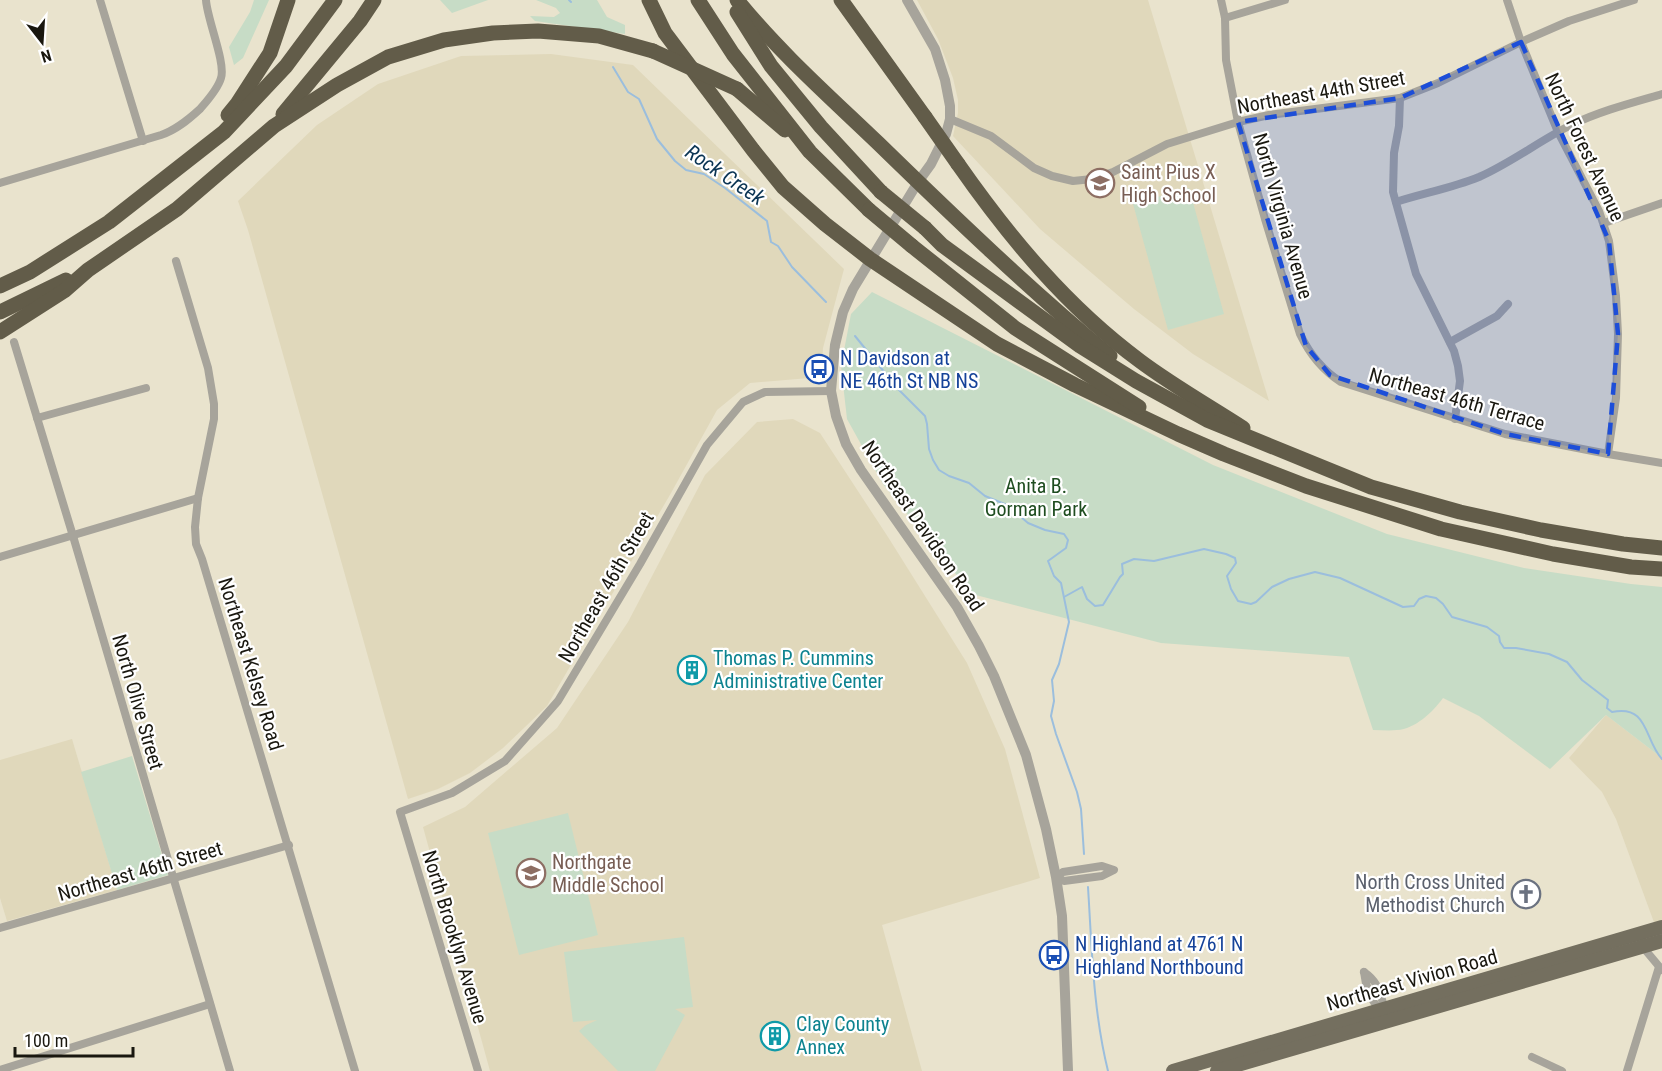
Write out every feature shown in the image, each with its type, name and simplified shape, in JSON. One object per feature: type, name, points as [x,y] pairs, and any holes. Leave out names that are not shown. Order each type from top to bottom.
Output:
[{"type":"highway","points":[[188,160],[237,104],[270,52],[288,0]]},
{"type":"highway","points":[[0,286],[30,272],[109,222],[224,132],[286,66],[335,0]]},
{"type":"highway","points":[[274,126],[360,21],[374,0]]},
{"type":"highway","points":[[649,0],[665,33],[783,187],[870,259],[997,344],[1075,385],[1179,434],[1306,486],[1441,529],[1553,554],[1630,567],[1662,569]]},
{"type":"highway","points":[[698,0],[733,54],[810,152]]},
{"type":"highway","points":[[730,0],[771,66],[821,127],[881,192],[942,245],[1080,346],[1136,381],[1207,420],[1371,487],[1460,512],[1540,530],[1662,548]]},
{"type":"highway","points":[[737,0],[777,45],[918,182],[1029,286],[1136,381]]},
{"type":"highway","points":[[841,0],[1014,241],[1073,303],[1140,361],[1274,447]]},
{"type":"highway","points":[[0,332],[64,291],[88,270],[177,209],[274,126],[337,85],[388,57],[444,40],[493,33],[538,32],[599,36],[653,51],[737,89],[810,152],[869,210],[1015,328],[1179,434]]},
{"type":"highway","points":[[0,312],[88,270]]},
{"type":"highway","points":[[0,280],[30,272]]},
{"type":"main road","name":"Northeast Vivion Road","points":[[1173,1071],[1383,1016],[1447,1004],[1643,939],[1662,927]]},
{"type":"main road","name":"Northeast Vivion Road","points":[[1217,1071],[1383,1016],[1457,987],[1643,939],[1662,941]]},
{"type":"main road","points":[[1447,1004],[1457,987]]},
{"type":"street","points":[[100,0],[143,141]]},
{"type":"street","points":[[0,183],[172,131],[192,116],[204,105],[222,77],[206,0]]},
{"type":"street","name":"Northeast Davidson Road","points":[[907,0],[935,49],[945,80],[950,119],[946,134],[931,164],[853,289],[843,312],[835,345],[831,391],[836,416],[861,470],[957,607],[994,676],[1026,754],[1046,829],[1062,916],[1068,1071]]},
{"type":"street","name":"North Virginia Avenue","points":[[1221,0],[1225,18],[1226,60],[1238,122],[1300,334],[1320,366]]},
{"type":"street","points":[[1225,18],[1286,0]]},
{"type":"street","name":"North Forest Avenue","points":[[1508,0],[1521,42],[1558,132],[1604,224],[1613,258],[1618,334],[1616,398],[1608,454]]},
{"type":"street","name":"Northeast 44th Street","points":[[950,119],[991,136],[1034,168],[1063,179],[1084,180],[1101,177],[1167,144],[1238,122],[1269,114],[1400,98],[1438,83],[1569,21],[1634,0]]},
{"type":"street","points":[[1396,202],[1477,178],[1501,167],[1558,132],[1590,117],[1662,94]]},
{"type":"street","points":[[1400,98],[1399,126],[1394,153],[1393,192],[1416,274],[1450,342],[1458,366],[1460,381],[1455,419]]},
{"type":"street","points":[[1604,224],[1662,203]]},
{"type":"street","name":"Northeast Kelsey Road","points":[[176,261],[208,368],[214,404],[214,420],[198,498],[196,544],[289,845],[355,1071]]},
{"type":"street","points":[[1450,342],[1497,316],[1508,304]]},
{"type":"street","name":"North Olive Street","points":[[14,342],[230,1071]]},
{"type":"street","name":"Northeast 46th Terrace","points":[[1320,366],[1341,382],[1505,434],[1662,463]]},
{"type":"street","points":[[37,418],[146,388]]},
{"type":"street","name":"Northeast 46th Street","points":[[400,813],[452,793],[506,761],[558,701],[707,445],[743,402],[765,392],[831,391]]},
{"type":"street","points":[[0,557],[198,498]]},
{"type":"street","name":"North Brooklyn Avenue","points":[[400,813],[477,1071]]},
{"type":"street","name":"Northeast 46th Street","points":[[0,928],[289,845]]},
{"type":"street","points":[[1102,866],[1114,870],[1102,876],[1064,881],[1056,877],[1063,872],[1102,866]]},
{"type":"street","points":[[1627,1071],[1660,969],[1643,939]]},
{"type":"street","points":[[0,1070],[210,1004]]},
{"type":"street","points":[[1532,1057],[1562,1071]]},
{"type":"highlighted area","points":[[1521,42],[1609,241],[1618,334],[1608,454],[1505,434],[1330,375],[1306,346],[1238,122],[1400,98]]},
{"type":"shaded area","name":"Saint Pius X High School","points":[[917,0],[1148,0],[1269,401],[1193,354],[1134,309],[1040,229],[953,136],[958,100],[953,78],[938,39]]},
{"type":"shaded area","points":[[551,54],[633,65],[844,269],[823,348],[821,377],[750,383],[717,410],[547,706],[503,748],[470,773],[438,789],[408,799],[238,201],[317,125],[378,84],[461,56]]},
{"type":"shaded area","points":[[793,419],[820,433],[967,663],[1005,749],[1040,878],[882,925],[922,1071],[490,1071],[423,827],[465,807],[557,728],[628,622],[705,475],[757,422]]},
{"type":"shaded area","points":[[1606,715],[1662,758],[1662,923],[1655,925],[1616,819],[1602,792],[1569,758]]},
{"type":"shaded area","points":[[72,739],[117,890],[7,921],[0,898],[0,760]]},
{"type":"green space","points":[[254,0],[269,0],[243,58],[234,65],[229,47],[250,12]]},
{"type":"green space","points":[[440,0],[488,0],[452,13]]},
{"type":"green space","points":[[536,0],[597,0],[607,17],[625,25],[625,34],[535,21],[530,16],[554,17],[560,13],[556,8]]},
{"type":"green space","points":[[1189,188],[1224,314],[1168,330],[1133,204]]},
{"type":"green space","name":"Anita B. Gorman Park","points":[[872,292],[1213,465],[1387,534],[1524,568],[1662,587],[1662,758],[1606,715],[1550,769],[1479,716],[1443,698],[1429,714],[1410,727],[1373,730],[1349,657],[1161,643],[972,594],[883,484],[847,419],[841,366],[851,314]]},
{"type":"green space","points":[[132,756],[168,875],[117,890],[81,772]]},
{"type":"green space","points":[[568,813],[598,935],[519,955],[488,833]]},
{"type":"green space","points":[[684,937],[693,1007],[675,1009],[685,1015],[655,1071],[618,1071],[579,1031],[597,1020],[573,1022],[564,952]]},
{"type":"waterway","name":"Rock Creek","points":[[613,67],[628,92],[639,99],[657,139],[675,161],[686,170],[704,174],[767,221],[771,242],[778,246],[792,267],[826,302]]},
{"type":"waterway","name":"Rock Creek","points":[[855,336],[898,389],[925,416],[929,449],[939,470],[969,483],[985,496],[1007,505],[1028,523],[1064,534],[1068,540],[1066,548],[1048,561],[1054,576],[1061,583],[1069,622],[1059,664],[1052,680],[1054,701],[1051,716],[1077,792],[1081,809],[1084,854]]},
{"type":"waterway","points":[[1064,597],[1082,587],[1087,599],[1095,606],[1103,605],[1123,574],[1122,564],[1134,559],[1154,561],[1204,549],[1235,558],[1236,563],[1227,576],[1231,589],[1238,601],[1251,604],[1272,587],[1289,579],[1315,572],[1340,578],[1403,607],[1414,606],[1419,599],[1426,596],[1436,598],[1452,617],[1487,627],[1499,636],[1504,648],[1549,654],[1567,662],[1582,680],[1608,700],[1607,708],[1612,712],[1624,711],[1633,713],[1639,718],[1662,759]]},
{"type":"waterway","name":"Rock Creek","points":[[1088,887],[1096,1003],[1108,1071]]},
{"type":"place","name":"Saint Pius X High School","points":[[1100,183]]},
{"type":"place","name":"N Davidson at NE 46th St NB NS","points":[[819,369]]},
{"type":"place","name":"Thomas P. Cummins Administrative Center","points":[[692,670]]},
{"type":"place","name":"Northgate Middle School","points":[[531,873]]},
{"type":"place","name":"North Cross United Methodist Church","points":[[1526,894]]},
{"type":"place","name":"N Highland at 4761 N Highland Northbound","points":[[1054,955]]},
{"type":"place","name":"Clay County Annex","points":[[775,1036]]}]
